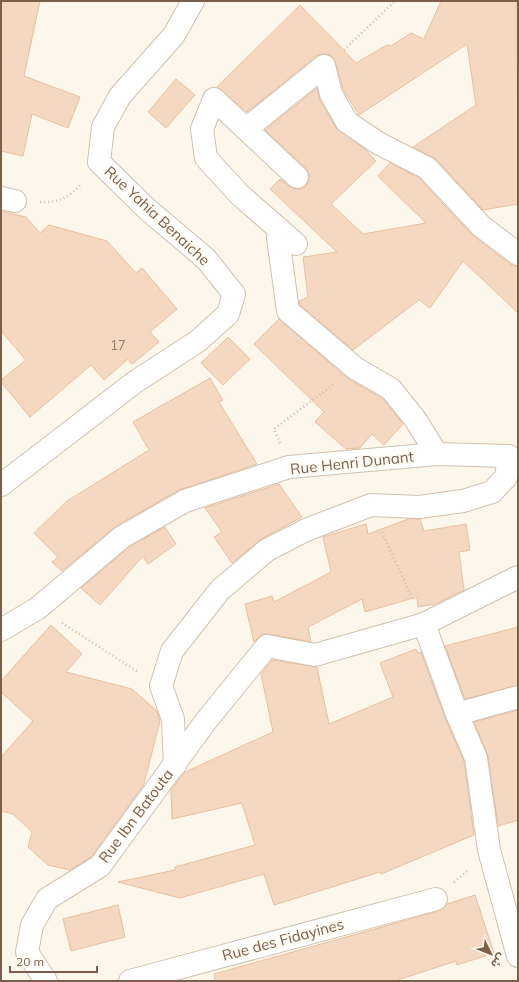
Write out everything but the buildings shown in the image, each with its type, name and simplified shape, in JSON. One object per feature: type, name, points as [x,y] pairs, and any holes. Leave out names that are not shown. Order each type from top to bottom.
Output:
[{"type":"street","name":"Rue Yahia Benaiche","points":[[1,485],[136,382],[198,341],[228,314],[234,294],[206,259],[147,209],[99,162],[103,127],[120,96],[174,35],[193,1]]},
{"type":"street","points":[[246,129],[324,66],[331,94],[347,122],[378,143],[427,168],[481,226],[518,254]]},
{"type":"street","points":[[297,177],[214,99],[202,129],[206,158],[240,195],[287,241],[288,312],[355,368],[391,389],[415,419],[437,454]]},
{"type":"street","name":"Rue Henri Dunant","points":[[1,630],[38,608],[122,537],[185,501],[289,467],[437,454],[509,456],[506,477],[492,492],[463,501],[419,507],[371,505]]},
{"type":"street","points":[[161,686],[172,651],[220,590],[267,550],[306,530],[371,505]]},
{"type":"street","points":[[175,765],[206,721],[267,646],[314,655],[424,624],[518,577]]},
{"type":"street","points":[[424,624],[476,758],[489,850],[518,956]]},
{"type":"street","name":"Rue Ibn Batouta","points":[[46,981],[27,952],[32,925],[47,899],[100,866],[175,765],[173,719],[161,686]]},
{"type":"street","points":[[458,714],[518,697]]},
{"type":"street","name":"Rue des Fidayines","points":[[130,981],[436,899]]},
{"type":"path","points":[[324,66],[352,43],[395,1]]},
{"type":"path","points":[[8,199],[54,203],[75,192],[99,162]]},
{"type":"path","points":[[289,467],[274,429],[355,368]]},
{"type":"path","points":[[371,505],[424,624]]},
{"type":"path","points":[[38,608],[161,686]]}]
